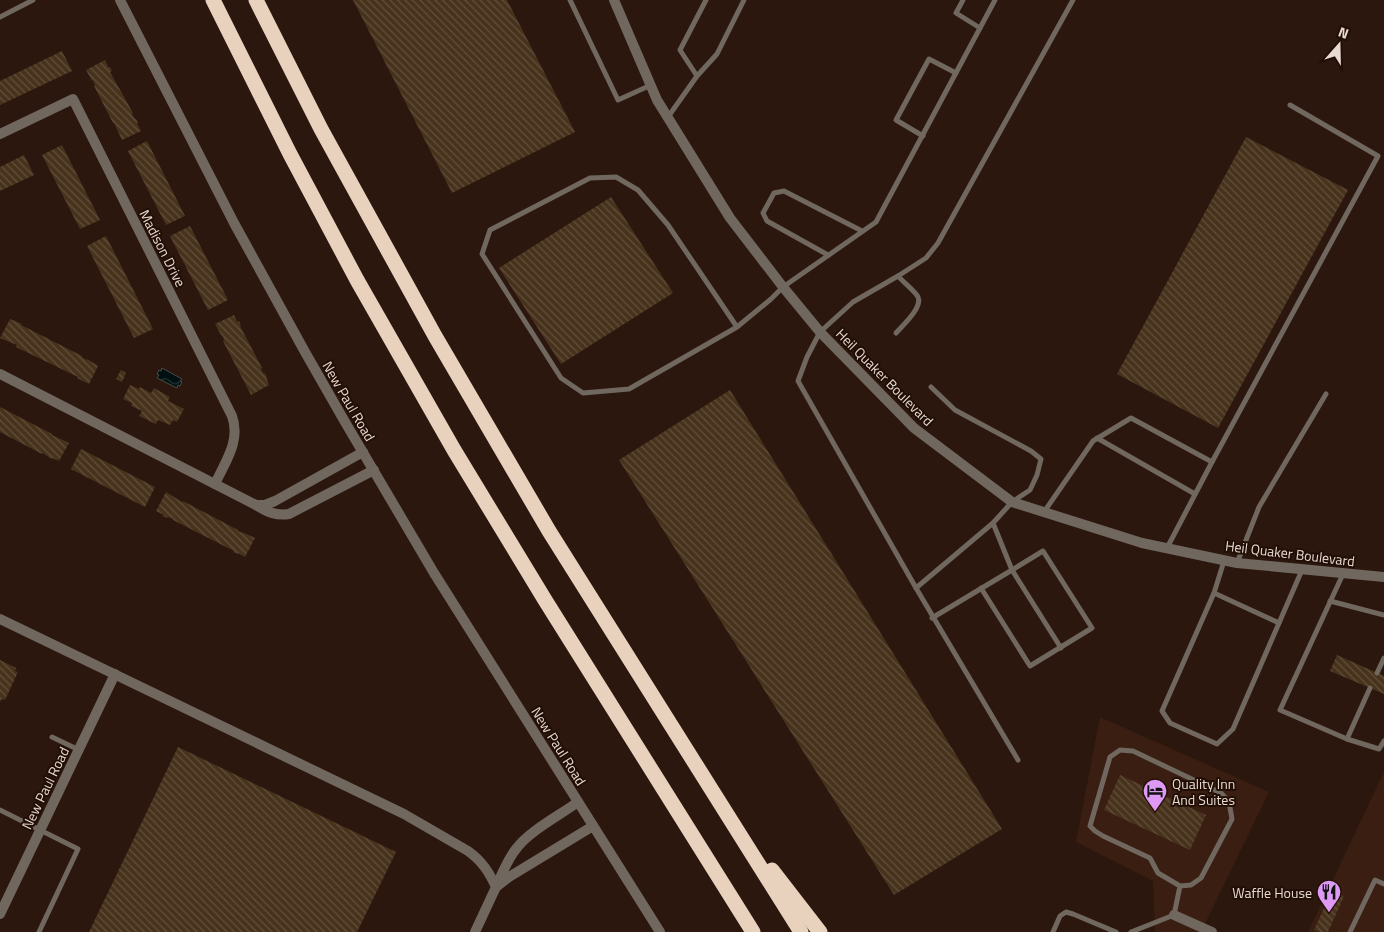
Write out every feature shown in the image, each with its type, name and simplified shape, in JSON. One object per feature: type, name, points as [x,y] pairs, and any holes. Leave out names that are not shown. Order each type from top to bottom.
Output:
[{"type":"highway","points":[[213,0],[290,154],[348,263],[449,441],[753,932]]},
{"type":"highway","points":[[256,0],[321,129],[435,336],[549,531],[801,932]]},
{"type":"highway","points":[[716,798],[820,932]]},
{"type":"street","name":"New Paul Road","points":[[120,0],[234,223],[305,352],[434,573],[660,932]]},
{"type":"street","name":"Heil Quaker Boulevard","points":[[614,0],[657,100],[730,218],[783,287],[820,332],[914,428],[1012,502],[1142,543],[1237,563],[1384,577]]},
{"type":"street","name":"Madison Drive","points":[[0,134],[73,99],[232,416],[236,429],[235,439],[215,484]]},
{"type":"street","points":[[0,374],[276,515],[289,514],[374,470]]},
{"type":"street","points":[[256,506],[275,501],[363,452]]},
{"type":"street","points":[[316,479],[325,496]]},
{"type":"street","points":[[0,619],[404,814],[476,857],[487,869],[496,887],[509,877],[593,826]]},
{"type":"street","name":"New Paul Road","points":[[0,914],[116,674]]},
{"type":"street","name":"New Paul Road","points":[[477,932],[511,856],[521,843],[578,802]]},
{"type":"street","points":[[1174,915],[1212,932]]},
{"type":"lane","points":[[0,17],[33,0]]},
{"type":"lane","points":[[570,0],[618,100],[651,85]]},
{"type":"lane","points":[[697,76],[680,50],[706,0]]},
{"type":"lane","points":[[668,118],[697,76],[717,54],[744,0]]},
{"type":"lane","points":[[963,0],[956,13],[980,28]]},
{"type":"lane","points":[[737,327],[668,225],[638,190],[616,177],[590,178],[490,230],[482,254],[561,378],[582,393],[629,389],[737,327],[783,287],[876,222],[996,0]]},
{"type":"lane","points":[[1018,760],[932,618],[798,381],[807,356],[820,332],[853,302],[926,258],[938,243],[1073,0]]},
{"type":"lane","points":[[923,136],[896,120],[929,59],[956,73]]},
{"type":"lane","points":[[1167,548],[1378,156],[1290,104]]},
{"type":"lane","points":[[828,255],[767,221],[763,212],[774,193],[784,190],[862,231]]},
{"type":"lane","points":[[896,333],[919,304],[918,296],[898,276]]},
{"type":"lane","points":[[916,588],[993,523],[1012,502],[1030,490],[1037,475],[1041,459],[1032,451],[955,410],[931,387]]},
{"type":"lane","points":[[1237,563],[1260,507],[1326,394]]},
{"type":"lane","points":[[1044,512],[1093,441],[1131,418],[1212,462]]},
{"type":"lane","points":[[1097,438],[1195,494]]},
{"type":"lane","points":[[993,523],[1012,570],[1061,648]]},
{"type":"lane","points":[[932,618],[1042,551],[1092,628],[1030,666],[982,588]]},
{"type":"lane","points":[[1224,560],[1214,592],[1162,711],[1170,723],[1217,744],[1233,729],[1302,570]]},
{"type":"lane","points":[[1344,573],[1280,710],[1379,749],[1384,741]]},
{"type":"lane","points":[[1214,592],[1279,623]]},
{"type":"lane","points":[[1330,601],[1384,615]]},
{"type":"lane","points":[[1377,673],[1384,658]]},
{"type":"lane","points":[[1348,738],[1370,688]]},
{"type":"lane","points":[[52,737],[79,750]]},
{"type":"lane","points":[[1120,750],[1133,751],[1221,793],[1229,802],[1232,819],[1200,878],[1191,884],[1180,886],[1158,872],[1150,858],[1103,836],[1090,826],[1110,757],[1120,750]]},
{"type":"lane","points":[[0,810],[78,849],[39,932]]},
{"type":"lane","points":[[1350,932],[1375,880],[1384,884]]},
{"type":"lane","points":[[1131,932],[1174,915],[1180,886]]},
{"type":"lane","points":[[1053,932],[1060,916],[1066,912],[1116,932]]},
{"type":"shaded area","points":[[1100,717],[1269,792],[1201,932],[1155,932],[1153,881],[1076,842]]},
{"type":"shaded area","points":[[1384,772],[1384,932],[1308,932]]},
{"type":"water","points":[[162,368],[182,379],[180,386],[178,385],[177,388],[157,378],[159,370],[161,371]]},
{"type":"building","points":[[353,0],[507,0],[575,132],[452,193]]},
{"type":"building","points":[[62,51],[72,71],[0,105],[0,81]]},
{"type":"building","points":[[105,60],[141,131],[122,140],[94,86],[93,80],[86,70]]},
{"type":"building","points":[[1246,137],[1348,190],[1218,428],[1117,374]]},
{"type":"building","points":[[147,141],[185,216],[166,225],[128,151]]},
{"type":"building","points":[[62,145],[100,220],[80,229],[42,155]]},
{"type":"building","points":[[24,155],[34,175],[0,191],[0,167]]},
{"type":"building","points":[[611,197],[673,293],[561,364],[499,268]]},
{"type":"building","points":[[190,226],[228,300],[208,310],[170,236]]},
{"type":"building","points":[[106,236],[153,329],[134,338],[87,246]]},
{"type":"building","points":[[234,315],[237,322],[239,321],[261,369],[265,373],[269,385],[251,395],[215,324]]},
{"type":"building","points":[[10,319],[98,366],[89,384],[16,347],[17,345],[0,338]]},
{"type":"building","points":[[121,370],[126,373],[122,382],[116,379]]},
{"type":"building","points":[[130,385],[139,389],[140,387],[151,393],[154,388],[170,397],[168,401],[184,409],[177,422],[173,420],[170,425],[158,420],[156,424],[139,416],[142,411],[131,406],[132,403],[123,399]]},
{"type":"building","points":[[730,390],[1002,829],[894,895],[619,460]]},
{"type":"building","points":[[0,407],[69,443],[59,461],[51,459],[43,453],[0,432]]},
{"type":"building","points":[[81,449],[155,487],[145,507],[71,469]]},
{"type":"building","points":[[166,492],[238,531],[255,538],[245,557],[156,511]]},
{"type":"building","points":[[1337,655],[1384,676],[1384,694],[1330,671]]},
{"type":"building","points":[[0,660],[16,668],[15,671],[18,672],[5,700],[2,699],[0,702]]},
{"type":"building","points":[[178,747],[396,852],[357,932],[89,932]]},
{"type":"building","name":"Quality Inn And Suites","points":[[1120,775],[1206,815],[1190,850],[1104,810]]},
{"type":"building","name":"Waffle House","points":[[1332,891],[1344,896],[1328,932],[1319,932],[1314,930]]},
{"type":"place","name":"Quality Inn And Suites","points":[[1155,812]]},
{"type":"place","name":"Waffle House","points":[[1329,913]]}]
